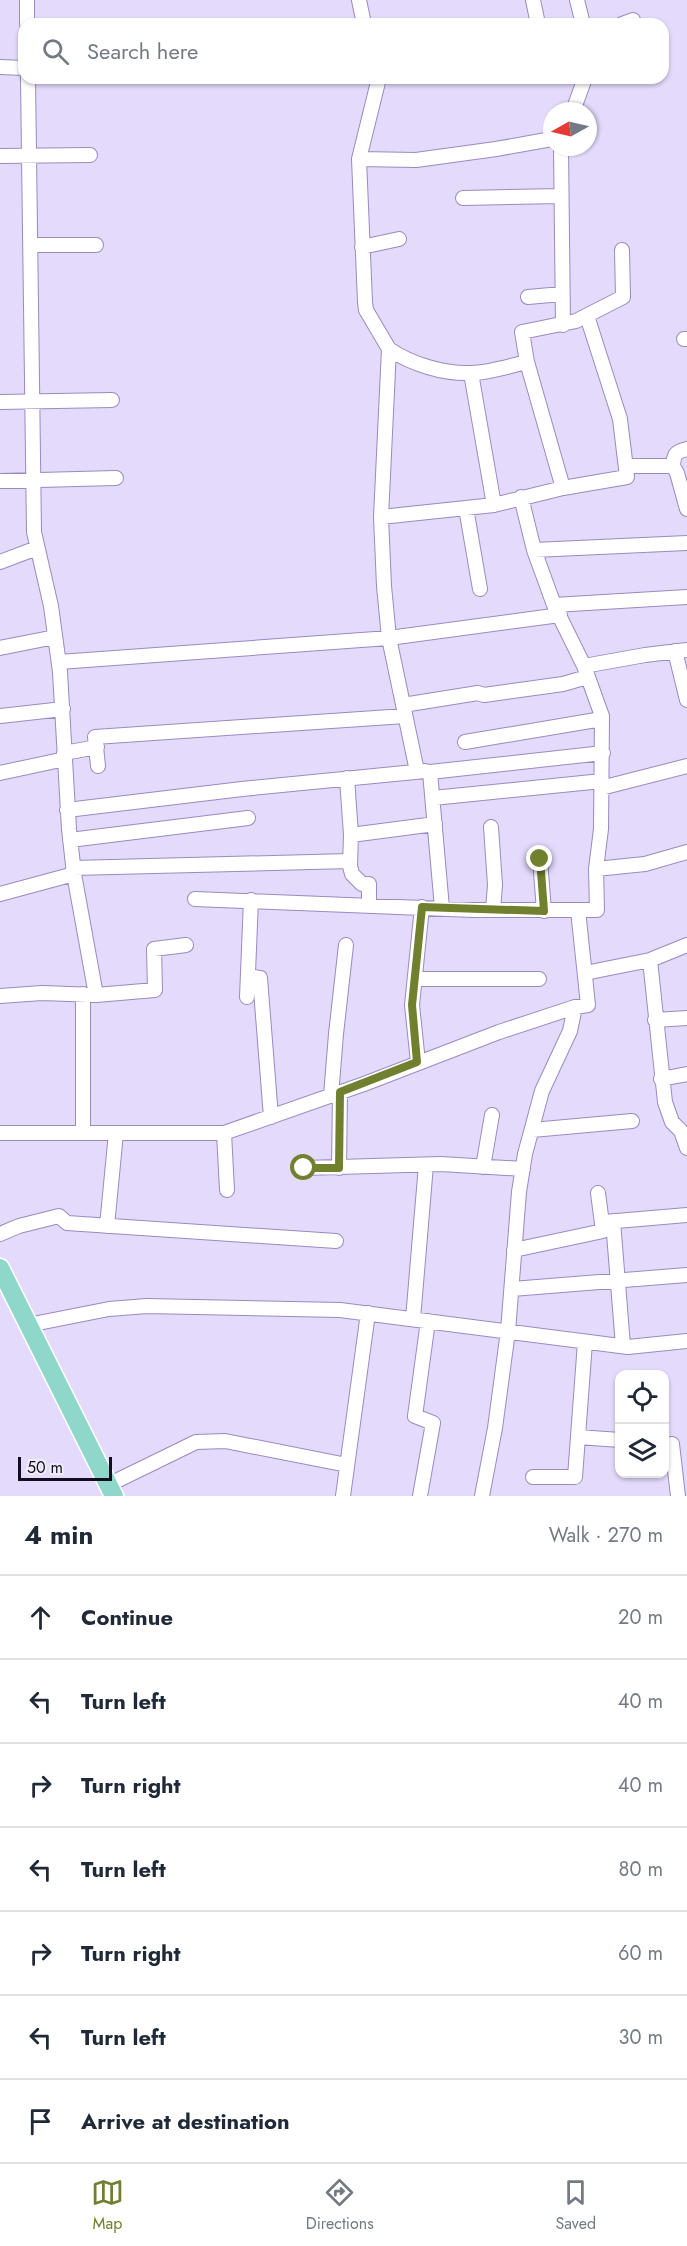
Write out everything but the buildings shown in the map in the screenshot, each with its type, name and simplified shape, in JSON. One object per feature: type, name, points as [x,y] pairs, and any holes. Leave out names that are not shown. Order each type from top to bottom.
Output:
[{"type":"main road","points":[[0,1268],[111,1490]]},
{"type":"street","points":[[27,0],[27,18]]},
{"type":"street","points":[[358,0],[362,18]]},
{"type":"street","points":[[534,0],[537,18]]},
{"type":"street","points":[[577,0],[582,18]]},
{"type":"street","points":[[0,67],[18,68]]},
{"type":"street","points":[[28,84],[34,532],[51,606],[59,662],[67,810],[89,995],[83,1133]]},
{"type":"street","points":[[378,84],[359,159],[366,310],[389,349],[397,355],[439,370],[471,373],[527,362]]},
{"type":"street","points":[[576,102],[583,84]]},
{"type":"street","points":[[359,159],[416,160],[543,141]]},
{"type":"street","points":[[0,156],[90,155]]},
{"type":"street","points":[[561,156],[563,325]]},
{"type":"street","points":[[463,198],[561,195]]},
{"type":"street","points":[[362,247],[399,239]]},
{"type":"street","points":[[32,245],[96,245]]},
{"type":"street","points":[[563,488],[527,362],[522,332],[563,325],[622,297],[622,250]]},
{"type":"street","points":[[528,297],[562,294]]},
{"type":"street","points":[[381,517],[494,505],[563,488],[625,478],[628,474],[620,419],[586,315]]},
{"type":"street","points":[[389,349],[381,517],[384,586],[389,638],[404,711],[433,798],[442,908]]},
{"type":"street","points":[[471,373],[494,505]]},
{"type":"street","points":[[0,402],[112,400]]},
{"type":"street","points":[[687,449],[674,454],[673,466],[687,509]]},
{"type":"street","points":[[627,466],[673,466]]},
{"type":"street","points":[[0,481],[116,478]]},
{"type":"street","points":[[195,899],[493,910],[597,910],[596,869],[601,829],[602,719],[586,671],[557,610],[534,550],[521,497]]},
{"type":"street","points":[[466,508],[480,589]]},
{"type":"street","points":[[534,550],[687,543]]},
{"type":"street","points":[[0,562],[37,548]]},
{"type":"street","points":[[59,662],[389,638],[557,610],[687,597]]},
{"type":"street","points":[[0,648],[55,637]]},
{"type":"street","points":[[98,765],[95,737],[404,711],[478,693],[484,695],[563,684],[586,671],[681,651],[687,700]]},
{"type":"street","points":[[0,716],[63,709]]},
{"type":"street","points":[[465,742],[602,719]]},
{"type":"street","points":[[0,773],[97,747]]},
{"type":"street","points":[[67,810],[347,778],[603,753]]},
{"type":"street","points":[[433,798],[601,784],[687,766]]},
{"type":"street","points":[[347,778],[352,874],[362,884],[369,884],[369,905]]},
{"type":"street","points":[[70,840],[248,818]]},
{"type":"street","points":[[351,835],[435,824]]},
{"type":"street","points":[[491,827],[495,885],[493,910]]},
{"type":"street","points":[[596,869],[645,864],[687,852]]},
{"type":"street","points":[[540,859],[544,911]]},
{"type":"street","points":[[0,894],[74,871],[350,861]]},
{"type":"street","points":[[247,997],[251,900]]},
{"type":"street","points":[[417,1062],[412,1005],[417,979],[422,907]]},
{"type":"street","points":[[0,1133],[224,1133],[271,1118],[417,1062],[575,1006],[588,1005],[578,910]]},
{"type":"street","points":[[0,996],[42,993],[89,995],[155,990],[154,949],[186,945]]},
{"type":"street","points":[[339,1168],[336,1034],[346,945]]},
{"type":"street","points":[[585,973],[650,960],[687,945]]},
{"type":"street","points":[[650,960],[665,1102],[672,1122],[681,1131],[687,1148]]},
{"type":"street","points":[[248,976],[260,978],[271,1118]]},
{"type":"street","points":[[417,979],[539,979]]},
{"type":"street","points":[[482,1496],[495,1428],[508,1332],[523,1169],[542,1091],[570,1031],[575,1006]]},
{"type":"street","points":[[655,1020],[687,1018]]},
{"type":"street","points":[[661,1079],[687,1074]]},
{"type":"street","points":[[483,1167],[492,1115]]},
{"type":"street","points":[[532,1130],[632,1120]]},
{"type":"street","points":[[107,1226],[116,1133]]},
{"type":"street","points":[[224,1133],[228,1190]]},
{"type":"street","points":[[304,1168],[441,1164],[523,1169]]},
{"type":"street","points":[[413,1319],[426,1166]]},
{"type":"street","points":[[598,1193],[608,1222],[617,1281],[623,1346]]},
{"type":"street","points":[[608,1222],[687,1215]]},
{"type":"street","points":[[0,1234],[19,1226],[59,1216],[67,1223],[336,1240]]},
{"type":"street","points":[[514,1250],[603,1232],[608,1222]]},
{"type":"street","points":[[512,1289],[687,1275]]},
{"type":"street","points":[[28,1325],[109,1309],[147,1306],[340,1310],[623,1346],[687,1341]]},
{"type":"street","points":[[343,1496],[368,1313]]},
{"type":"street","points":[[420,1496],[433,1423],[415,1416],[428,1321]]},
{"type":"street","points":[[533,1477],[575,1477],[585,1342]]},
{"type":"street","points":[[578,1437],[615,1440]]},
{"type":"street","points":[[111,1490],[196,1442],[225,1441],[347,1465]]},
{"type":"street","points":[[669,1444],[687,1444]]},
{"type":"street","points":[[669,1449],[678,1496]]},
{"type":"route","points":[[304,1168],[339,1168],[340,1092],[417,1062],[412,1005],[417,979],[422,907],[544,911],[540,859]]}]
